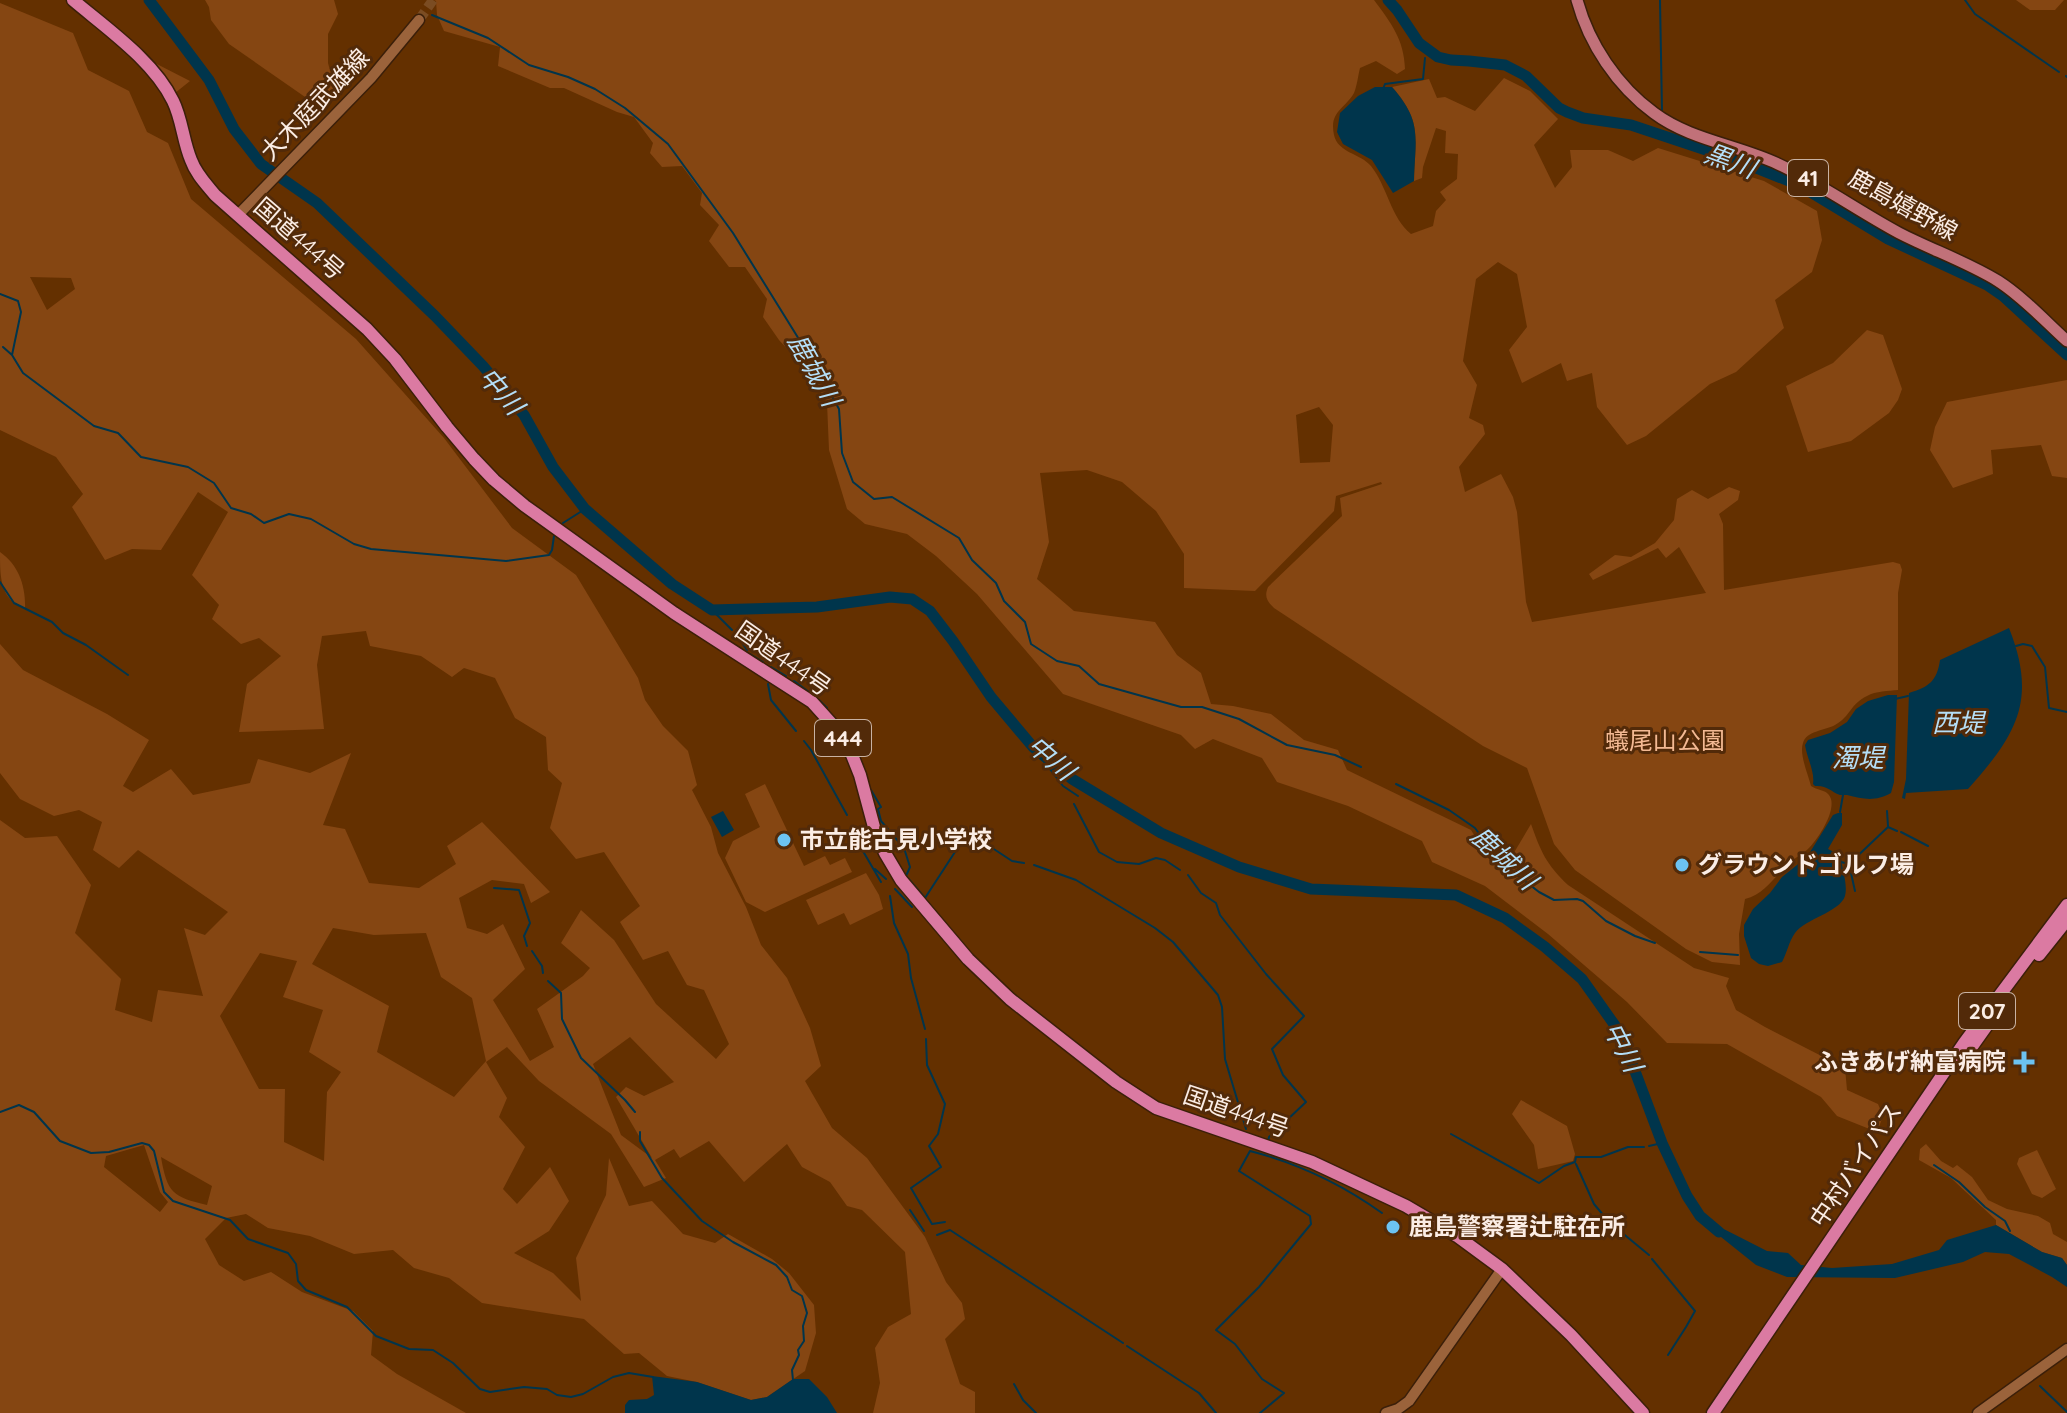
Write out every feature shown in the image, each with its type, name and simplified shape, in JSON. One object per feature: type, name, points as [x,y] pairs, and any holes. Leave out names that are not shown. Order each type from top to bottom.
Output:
[{"type":"highway","name":"国道444号","points":[[73,0],[135,53],[161,82],[174,102],[191,161],[215,195],[367,329],[494,480],[525,506],[674,613],[812,702],[840,733],[850,750],[874,827],[901,880],[977,969],[1010,999],[1116,1082],[1156,1108],[1312,1162],[1406,1206],[1457,1236],[1502,1269],[1571,1335],[1643,1413]]},
{"type":"highway","name":"中村バイパス","points":[[1915,1124],[1964,1043],[2067,905]]},
{"type":"highway","name":"中村バイパス","points":[[1713,1413],[1784,1316],[1915,1124],[2067,920]]},
{"type":"highway","name":"中村バイパス","points":[[1723,1413],[1784,1316]]},
{"type":"main road","name":"鹿島嬉野線","points":[[1577,0],[1583,23],[1604,60],[1640,102],[1668,123],[1774,161],[1898,232],[1982,272],[2009,289],[2067,341]]},
{"type":"main road","name":"大木庭武雄線","points":[[238,215],[371,78],[419,20]]},
{"type":"main road","points":[[1386,1413],[1409,1401],[1502,1269]]},
{"type":"main road","points":[[1978,1413],[2067,1349]]},
{"type":"green space","points":[[205,0],[334,0],[338,14],[328,34],[328,63],[335,89],[318,106],[229,44],[211,20]]},
{"type":"green space","name":"蟻尾山公園","points":[[1374,0],[1399,40],[1405,69],[1397,74],[1376,61],[1360,68],[1354,93],[1336,115],[1334,135],[1340,146],[1371,166],[1399,219],[1411,234],[1433,226],[1436,211],[1446,200],[1440,192],[1457,179],[1458,154],[1445,153],[1446,131],[1436,128],[1422,178],[1414,181],[1416,142],[1413,121],[1392,87],[1429,79],[1437,98],[1445,97],[1475,111],[1504,78],[1530,91],[1558,119],[1534,145],[1555,188],[1572,167],[1570,150],[1608,150],[1633,161],[1658,148],[1764,181],[1817,211],[1822,240],[1812,272],[1775,300],[1784,328],[1736,372],[1710,384],[1646,436],[1627,445],[1597,407],[1592,373],[1567,381],[1561,363],[1522,383],[1509,350],[1527,327],[1517,274],[1498,262],[1476,279],[1463,361],[1477,385],[1469,418],[1483,425],[1485,434],[1459,467],[1465,492],[1501,474],[1513,497],[1526,602],[1532,622],[1706,593],[1679,547],[1666,558],[1658,548],[1593,580],[1589,574],[1615,555],[1631,557],[1655,543],[1674,520],[1677,499],[1692,490],[1708,499],[1729,487],[1740,491],[1738,500],[1719,514],[1723,524],[1724,590],[1893,562],[1900,564],[1898,690],[1867,696],[1840,721],[1805,739],[1802,753],[1811,786],[1830,796],[1832,805],[1821,832],[1808,849],[1790,862],[1764,889],[1745,899],[1739,934],[1740,965],[1712,962],[1686,949],[1575,870],[1554,844],[1527,768],[1483,746],[1270,603],[1266,596],[1268,587],[1342,516],[1340,498],[1381,482],[1336,496],[1334,511],[1255,591],[1184,588],[1184,554],[1156,511],[1122,482],[1087,470],[1040,473],[1049,542],[1037,579],[1074,611],[1155,622],[1177,655],[1201,673],[1211,704],[1271,714],[1304,740],[1338,750],[1347,770],[1471,830],[1491,862],[1512,856],[1531,824],[1545,857],[1568,885],[1694,968],[1729,978],[1726,986],[1736,1010],[1845,1068],[1847,1090],[1878,1104],[1883,1116],[1877,1132],[1837,1116],[1821,1097],[1727,1044],[1667,1043],[1627,1002],[1548,934],[1485,886],[1432,862],[1422,841],[1348,806],[1277,782],[1262,758],[1213,739],[1195,749],[1181,735],[1063,694],[977,594],[936,556],[907,534],[865,524],[847,509],[829,450],[827,403],[813,377],[779,340],[763,317],[767,299],[745,267],[729,267],[709,241],[719,225],[700,205],[702,193],[682,166],[662,167],[650,153],[653,143],[634,117],[564,88],[550,88],[498,66],[500,47],[444,31],[437,15],[436,1]],"holes":[[[1319,407],[1333,425],[1330,462],[1300,463],[1296,415]]]},
{"type":"green space","points":[[2016,0],[2064,0],[2055,10],[2030,10]]},
{"type":"green space","points":[[0,3],[73,33],[88,70],[129,91],[147,132],[168,143],[191,199],[356,339],[444,438],[512,528],[576,575],[638,678],[645,700],[663,726],[688,751],[697,785],[692,790],[711,827],[718,853],[746,907],[761,945],[787,978],[810,1028],[821,1066],[805,1081],[832,1128],[867,1158],[925,1237],[946,1282],[962,1303],[965,1319],[945,1339],[960,1384],[975,1392],[975,1413],[873,1413],[880,1383],[875,1348],[888,1327],[911,1314],[905,1252],[862,1210],[847,1206],[830,1182],[802,1167],[787,1144],[744,1182],[709,1141],[680,1158],[674,1149],[655,1160],[666,1178],[644,1187],[611,1134],[539,1081],[507,1047],[486,1062],[507,1098],[499,1117],[525,1147],[503,1189],[517,1204],[550,1167],[569,1201],[549,1231],[514,1253],[553,1273],[581,1301],[576,1258],[606,1195],[609,1158],[629,1206],[652,1201],[683,1234],[715,1243],[728,1234],[772,1259],[789,1273],[814,1305],[816,1333],[805,1371],[767,1397],[751,1400],[697,1382],[667,1376],[639,1353],[624,1354],[584,1319],[482,1303],[449,1278],[414,1268],[393,1250],[354,1254],[310,1236],[268,1228],[246,1214],[226,1218],[205,1239],[219,1265],[244,1281],[271,1272],[302,1292],[353,1311],[373,1331],[371,1355],[397,1374],[466,1413],[0,1413],[0,820],[25,838],[57,836],[91,885],[75,933],[121,979],[115,1010],[152,1022],[158,990],[203,996],[184,928],[205,935],[228,912],[138,850],[119,868],[93,850],[102,822],[79,810],[54,816],[20,799],[0,773],[0,644],[23,670],[149,740],[123,786],[133,792],[171,769],[193,795],[250,783],[258,759],[310,773],[351,753],[323,825],[345,829],[369,883],[419,888],[456,864],[447,846],[482,822],[550,892],[531,903],[524,884],[492,880],[459,898],[467,928],[487,934],[503,924],[525,969],[493,1000],[530,1061],[554,1047],[537,1009],[590,968],[561,943],[581,910],[614,940],[656,1004],[716,1059],[729,1044],[704,990],[687,985],[668,951],[643,960],[620,922],[640,906],[604,852],[576,859],[550,828],[562,783],[548,770],[546,737],[515,718],[495,678],[464,668],[452,677],[421,656],[370,646],[366,631],[322,636],[317,665],[324,729],[239,732],[247,684],[281,656],[259,638],[241,644],[212,619],[219,605],[192,575],[228,512],[198,492],[161,550],[132,549],[105,560],[72,507],[83,494],[56,457],[0,430]],"holes":[[[30,277],[71,278],[75,289],[47,310]],[[333,928],[374,935],[426,933],[441,977],[472,998],[486,1061],[454,1097],[377,1052],[389,1006],[312,964]],[[260,953],[297,961],[283,997],[323,1010],[309,1052],[341,1072],[327,1092],[324,1161],[284,1142],[285,1089],[259,1089],[220,1016]],[[630,1037],[674,1082],[644,1096],[626,1087],[616,1097],[652,1158],[621,1135],[593,1064]],[[144,1145],[160,1192],[168,1202],[160,1212],[104,1167],[106,1156]],[[161,1157],[212,1186],[207,1205],[179,1196],[166,1179]]]},
{"type":"green space","points":[[147,59],[190,81],[175,93]]},
{"type":"green space","points":[[1867,330],[1883,335],[1902,389],[1898,400],[1889,413],[1851,441],[1808,452],[1786,386],[1833,363]]},
{"type":"green space","points":[[2067,380],[2067,478],[2052,476],[2041,445],[1991,450],[1993,474],[1953,488],[1930,450],[1935,427],[1947,402]]},
{"type":"green space","points":[[0,552],[12,563],[20,577],[25,609],[6,593],[1,579]]},
{"type":"green space","points":[[765,784],[804,866],[825,856],[830,865],[845,858],[852,872],[765,912],[746,902],[725,858],[733,841],[760,827],[745,794]]},
{"type":"green space","points":[[866,873],[883,909],[850,925],[844,913],[818,925],[806,900]]},
{"type":"green space","points":[[1521,1100],[1567,1126],[1575,1154],[1573,1161],[1538,1169],[1534,1145],[1512,1114]]},
{"type":"green space","points":[[1926,1144],[1941,1161],[1953,1168],[1957,1165],[1972,1177],[1988,1200],[2050,1223],[2053,1234],[2067,1242],[2067,1265],[2062,1258],[2042,1252],[1996,1225],[1996,1220],[1951,1178],[1919,1160],[1920,1149]]},
{"type":"green space","points":[[2037,1150],[2056,1189],[2042,1198],[2032,1194],[2017,1164],[2019,1158]]},
{"type":"water","points":[[1375,87],[1392,87],[1409,110],[1415,131],[1414,181],[1393,193],[1372,160],[1343,144],[1337,132],[1340,113],[1358,96]]},
{"type":"water","name":"西堤","points":[[2009,628],[2022,676],[2021,697],[2010,734],[1968,789],[1906,793],[1905,799],[1902,798],[1906,779],[1909,693],[1931,682],[1940,660]]},
{"type":"water","name":"濁堤","points":[[1897,695],[1891,793],[1874,799],[1840,795],[1826,787],[1815,786],[1805,745],[1808,740],[1830,733],[1847,722],[1856,709],[1868,701]]},
{"type":"water","points":[[723,811],[734,830],[722,837],[711,817]]},
{"type":"water","points":[[1842,813],[1842,825],[1828,849],[1841,858],[1846,892],[1842,902],[1795,933],[1782,962],[1768,966],[1759,964],[1751,958],[1744,925],[1753,909],[1782,877],[1807,857],[1833,815]]},
{"type":"water","points":[[1710,1222],[1767,1251],[1788,1253],[1801,1265],[1832,1268],[1892,1264],[1939,1250],[1947,1240],[1996,1225],[2042,1252],[2062,1258],[2067,1265],[2067,1287],[2009,1254],[1985,1252],[1963,1262],[1895,1278],[1787,1277],[1756,1265],[1706,1225]]},
{"type":"water","points":[[652,1376],[697,1382],[751,1400],[767,1397],[793,1379],[809,1379],[827,1397],[837,1413],[625,1413],[629,1400],[647,1399],[654,1395]]},
{"type":"waterway","name":"中川","points":[[149,0],[209,80],[234,129],[261,164],[317,203],[435,316],[524,415],[553,467],[585,509],[672,584],[712,610],[817,607],[890,597],[912,599],[930,611],[991,697],[1033,747],[1072,779],[1161,833],[1239,867],[1311,889],[1456,895],[1505,918],[1582,979],[1621,1034],[1662,1143],[1687,1196],[1700,1216],[1719,1232]]},
{"type":"waterway","name":"黒川","points":[[1388,0],[1419,43],[1438,57],[1505,65],[1526,76],[1567,112],[1583,118],[1631,125],[1799,185],[1888,239],[1987,285],[2067,355]]},
{"type":"waterway","points":[[1660,0],[1662,111]]},
{"type":"waterway","points":[[1965,0],[1975,14],[2059,72]]},
{"type":"waterway","name":"鹿城川","points":[[432,15],[488,38],[529,65],[595,89],[625,108],[668,144],[733,233],[839,409],[842,453],[853,482],[874,499],[892,497],[959,538],[972,560],[996,583],[1004,601],[1025,622],[1031,644],[1057,661],[1079,666],[1099,684],[1181,707],[1202,707],[1239,719],[1287,745],[1335,755],[1361,767]]},
{"type":"waterway","points":[[1383,89],[1385,84],[1423,79],[1425,58]]},
{"type":"waterway","points":[[0,294],[18,301],[21,312],[12,355]]},
{"type":"waterway","points":[[3,347],[23,373],[94,426],[118,433],[141,457],[188,467],[214,483],[231,508],[251,514],[264,523],[289,514],[311,519],[354,544],[371,549],[506,561],[549,555],[554,536]]},
{"type":"waterway","points":[[563,523],[585,509]]},
{"type":"waterway","points":[[0,582],[14,603],[52,622],[63,633],[86,645],[128,675]]},
{"type":"waterway","points":[[712,610],[732,630]]},
{"type":"waterway","points":[[738,637],[747,650]]},
{"type":"waterway","points":[[2016,646],[2032,646],[2045,667],[2049,708],[2067,712]]},
{"type":"waterway","points":[[750,654],[763,662]]},
{"type":"waterway","points":[[771,667],[786,676]]},
{"type":"waterway","points":[[794,681],[813,695]]},
{"type":"waterway","points":[[768,684],[771,700],[796,731]]},
{"type":"waterway","points":[[1895,699],[1908,696]]},
{"type":"waterway","points":[[819,700],[827,708]]},
{"type":"waterway","points":[[839,721],[849,736]]},
{"type":"waterway","points":[[804,741],[847,815]]},
{"type":"waterway","points":[[1033,747],[1063,786],[1078,796]]},
{"type":"waterway","points":[[860,759],[863,766]]},
{"type":"waterway","name":"鹿城川","points":[[1396,784],[1449,810],[1475,828],[1499,861],[1539,892],[1554,900],[1583,901],[1606,921],[1655,943]]},
{"type":"waterway","points":[[871,790],[881,807],[878,809],[881,821],[904,848],[910,867],[906,876],[925,898],[968,832],[1012,861],[1024,863]]},
{"type":"waterway","points":[[1840,812],[1843,795]]},
{"type":"waterway","points":[[1074,804],[1099,852],[1117,862],[1139,864],[1156,858],[1180,870]]},
{"type":"waterway","points":[[1887,811],[1888,826]]},
{"type":"waterway","points":[[1849,864],[1888,827],[1897,831]]},
{"type":"waterway","points":[[1901,832],[1928,846]]},
{"type":"waterway","points":[[853,834],[881,882]]},
{"type":"waterway","points":[[1841,862],[1849,864],[1855,891]]},
{"type":"waterway","points":[[1034,865],[1076,880],[1155,928],[1173,942],[1218,995],[1222,1007],[1225,1059],[1246,1129]]},
{"type":"waterway","points":[[875,869],[886,879]]},
{"type":"waterway","points":[[1188,875],[1201,893],[1216,903],[1220,915],[1304,1016],[1272,1049],[1283,1075],[1306,1102],[1269,1137],[1268,1142]]},
{"type":"waterway","points":[[494,888],[519,890],[530,923],[524,936],[527,946]]},
{"type":"waterway","points":[[895,889],[912,907]]},
{"type":"waterway","points":[[890,896],[894,923],[908,954],[925,1029]]},
{"type":"waterway","points":[[532,951],[543,973]]},
{"type":"waterway","name":"鹿城川","points":[[1700,952],[1738,955]]},
{"type":"waterway","points":[[548,981],[561,993],[562,1019],[581,1058],[635,1112]]},
{"type":"waterway","points":[[926,1039],[927,1065],[945,1104],[938,1134],[929,1146],[941,1167],[911,1188],[932,1224],[945,1222]]},
{"type":"waterway","points":[[0,1112],[19,1105],[34,1112],[60,1141],[91,1153],[109,1152],[142,1143],[149,1145],[154,1151],[164,1192],[173,1201],[230,1220],[248,1239],[288,1253],[296,1264],[298,1281],[306,1290],[347,1307],[376,1336],[409,1349],[433,1350],[453,1363],[480,1389],[490,1392],[524,1387],[547,1389],[557,1395],[571,1397],[583,1394],[613,1377],[629,1373],[653,1377]]},
{"type":"waterway","points":[[640,1132],[640,1141],[662,1178],[702,1221],[776,1265],[787,1277],[792,1290],[802,1296],[807,1313],[803,1326],[804,1341],[792,1370],[793,1380]]},
{"type":"waterway","points":[[1451,1134],[1539,1183],[1575,1162],[1576,1157],[1601,1157],[1628,1147],[1644,1147]]},
{"type":"waterway","points":[[1649,1146],[1662,1143]]},
{"type":"waterway","points":[[1260,1413],[1284,1393],[1262,1379],[1235,1344],[1216,1330],[1259,1287],[1311,1224],[1310,1216],[1239,1171],[1250,1151],[1319,1176],[1382,1213]]},
{"type":"waterway","points":[[1576,1164],[1594,1204],[1609,1222],[1649,1255]]},
{"type":"waterway","points":[[1934,1165],[2005,1221],[2010,1231]]},
{"type":"waterway","points":[[910,1210],[924,1231]]},
{"type":"waterway","points":[[937,1235],[950,1230],[1123,1343]]},
{"type":"waterway","points":[[1652,1259],[1695,1311],[1668,1355]]},
{"type":"waterway","points":[[1127,1346],[1199,1393],[1216,1413]]},
{"type":"waterway","points":[[1014,1384],[1023,1400],[1036,1413]]},
{"type":"waterway","points":[[2040,1386],[2067,1412]]},
{"type":"tunnel","points":[[419,20],[433,0]]},
{"type":"place","name":"市立能古見小学校","points":[[784,840]]},
{"type":"place","name":"グラウンドゴルフ場","points":[[1682,865]]},
{"type":"place","name":"ふきあげ納富病院","points":[[2024,1062]]},
{"type":"place","name":"鹿島警察署辻駐在所","points":[[1393,1227]]}]
